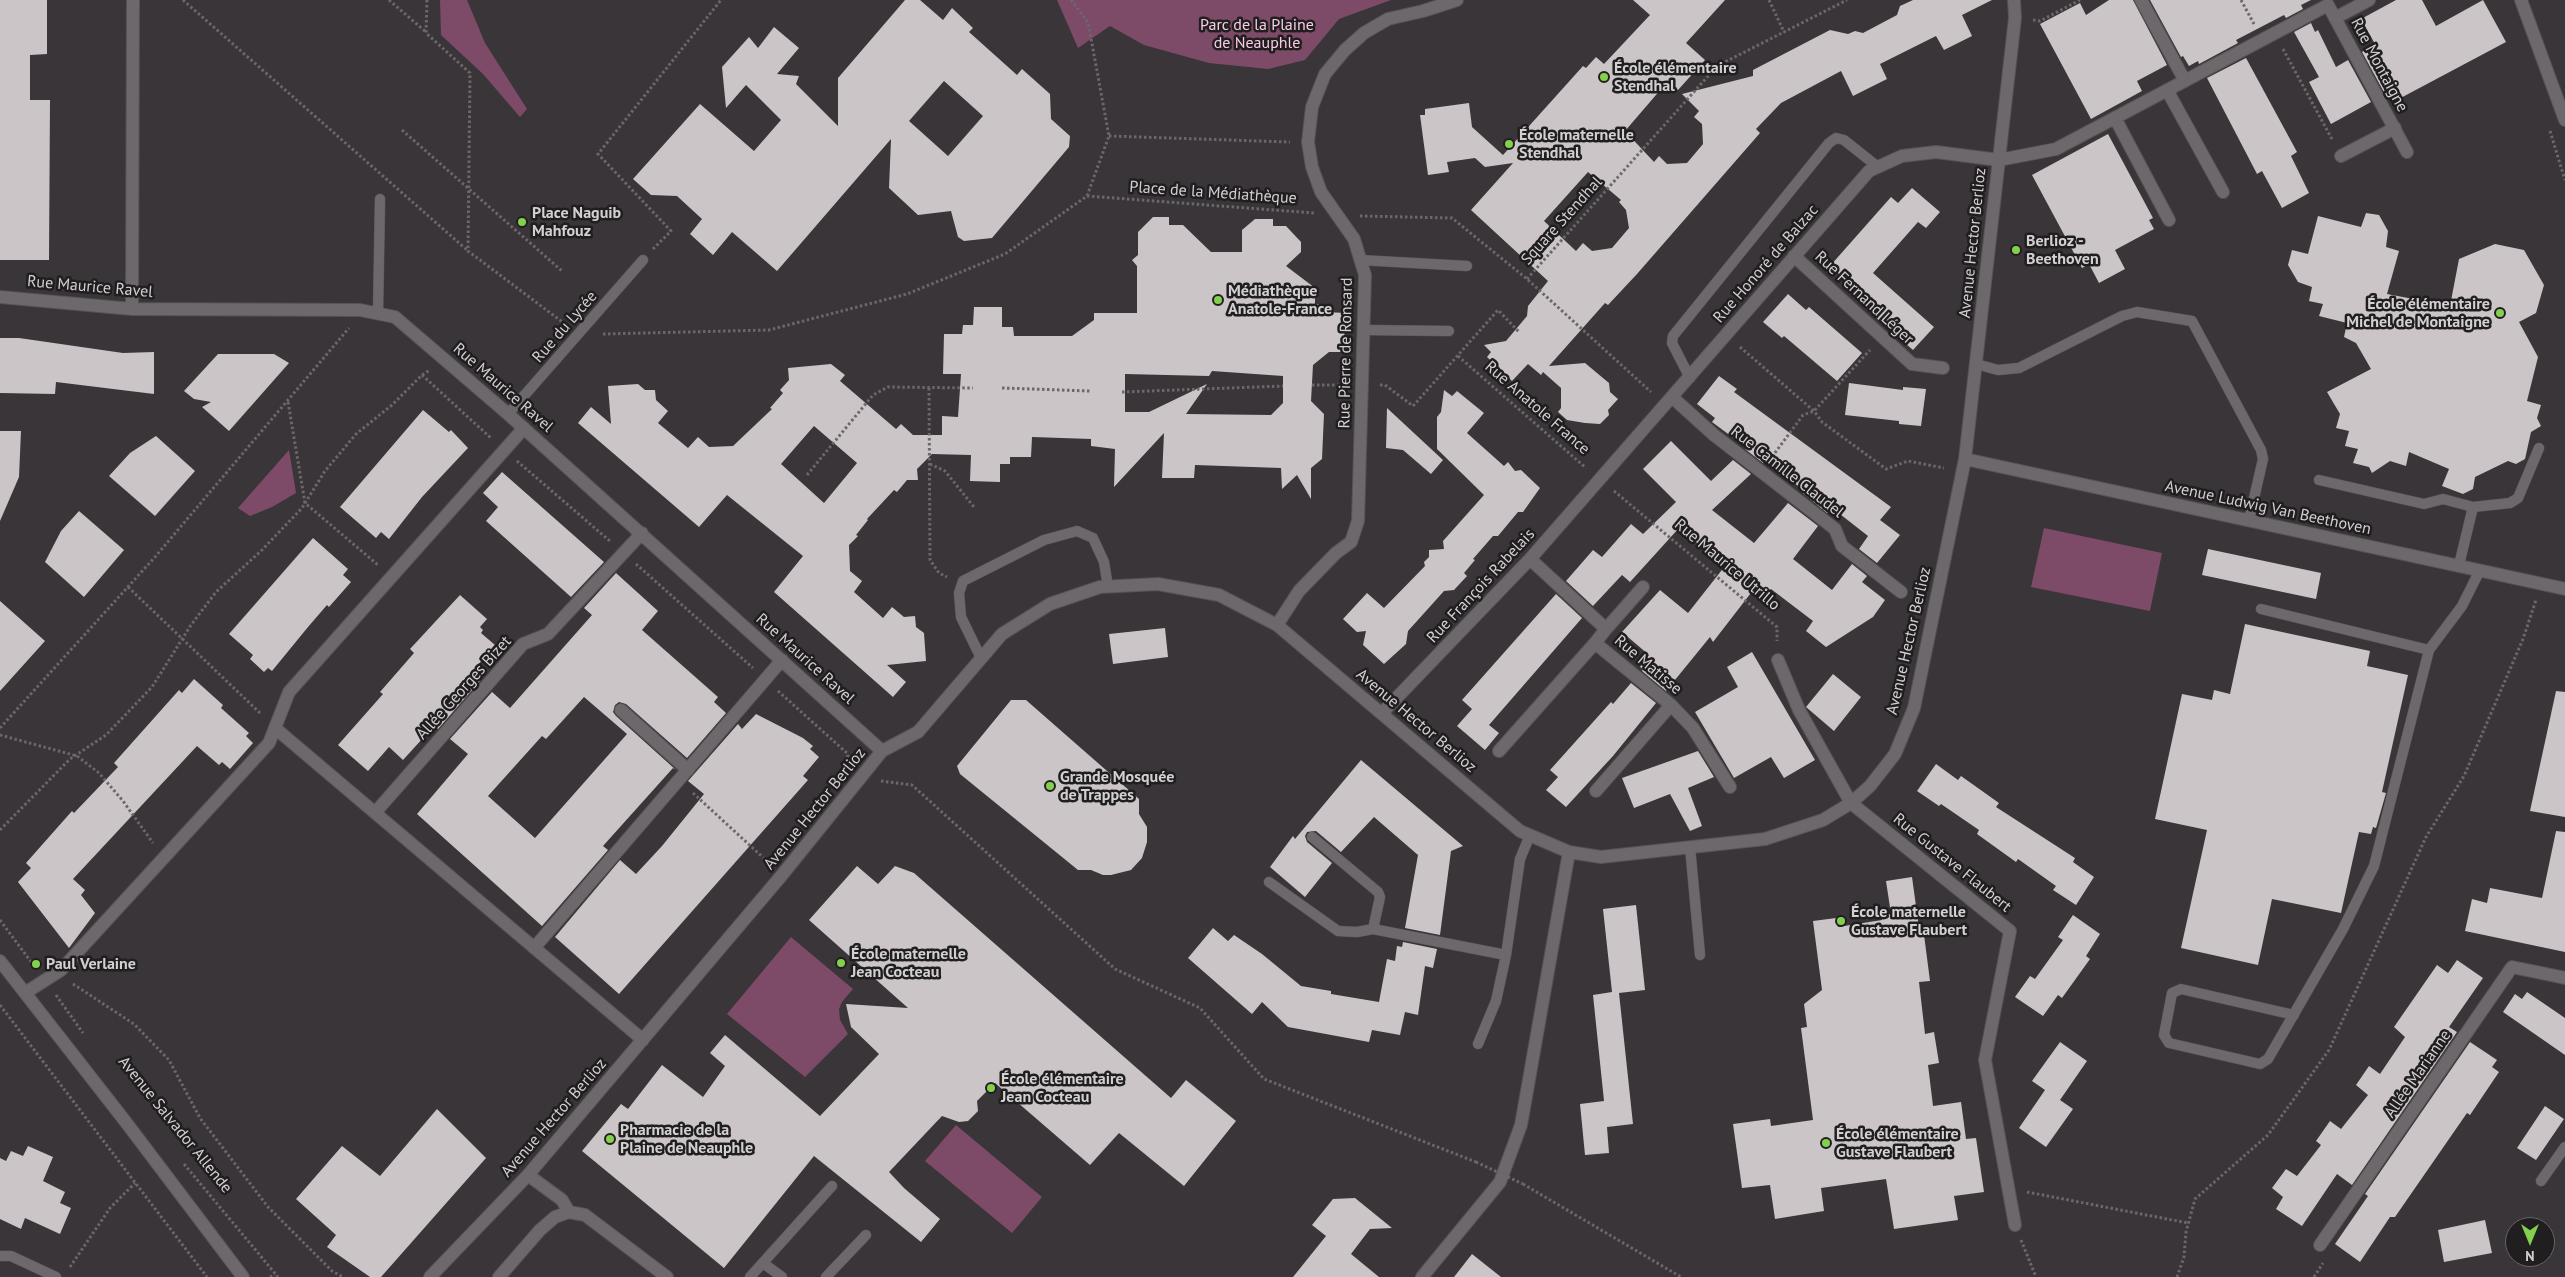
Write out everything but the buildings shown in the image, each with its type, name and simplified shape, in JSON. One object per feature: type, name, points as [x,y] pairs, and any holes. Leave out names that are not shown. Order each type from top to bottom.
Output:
[{"type":"street","points":[[132,309],[133,0]]},
{"type":"street","name":"Rue Pierre de Ronsard","points":[[1277,625],[1300,591],[1336,553],[1351,542],[1358,521],[1365,275],[1354,239],[1321,192],[1312,167],[1308,142],[1312,107],[1325,74],[1345,50],[1364,33],[1388,19],[1423,11],[1457,0]]},
{"type":"street","name":"Avenue Hector Berlioz","points":[[430,1277],[528,1175],[782,875],[882,751],[918,732],[1002,634],[1050,604],[1100,587],[1158,584],[1219,595],[1277,625],[1520,831],[1569,852],[1601,857],[1765,838],[1823,820],[1851,803],[1870,786],[1895,754],[1914,708],[1963,466],[2015,18],[2014,0]]},
{"type":"street","points":[[2141,0],[2184,81]]},
{"type":"street","name":"Rue Montaigne","points":[[2335,18],[2369,0]]},
{"type":"street","points":[[2522,0],[2565,120]]},
{"type":"street","name":"Rue Montaigne","points":[[1999,160],[2056,149],[2328,5],[2407,152]]},
{"type":"street","points":[[2167,90],[2224,192]]},
{"type":"street","points":[[2115,118],[2169,220]]},
{"type":"street","name":"Rue Montaigne","points":[[2341,156],[2394,128]]},
{"type":"street","name":"Rue Honoré de Balzac","points":[[1600,480],[1869,171],[1902,156],[1936,152],[1999,160]]},
{"type":"street","name":"Rue Fernand Léger","points":[[1794,256],[1912,364],[1943,368]]},
{"type":"street","name":"Rue Maurice Ravel","points":[[0,297],[132,309],[360,310],[378,312],[395,318],[408,326],[524,428],[882,751]]},
{"type":"street","name":"Rue Camille Claudel","points":[[1669,401],[1835,529],[1842,546],[1901,592]]},
{"type":"street","points":[[25,993],[61,970],[269,743],[289,692],[524,428]]},
{"type":"street","name":"Avenue Ludwig Van Beethoven","points":[[1963,466],[2249,520],[2565,589]]},
{"type":"street","name":"Rue François Rabelais","points":[[1382,713],[1530,559],[1600,480]]},
{"type":"street","name":"Allée Georges Bizet","points":[[380,807],[524,644],[548,634],[642,533]]},
{"type":"street","name":"Rue Matisse","points":[[1530,559],[1606,629],[1595,643],[1671,705],[1693,728],[1730,787]]},
{"type":"street","points":[[1606,629],[1643,587]]},
{"type":"street","points":[[1499,751],[1595,643]]},
{"type":"street","points":[[534,948],[782,660]]},
{"type":"street","points":[[1778,660],[1799,710],[1851,803]]},
{"type":"street","points":[[1596,791],[1671,705]]},
{"type":"street","points":[[621,710],[688,770]]},
{"type":"street","points":[[275,728],[643,1040]]},
{"type":"street","name":"Rue Gustave Flaubert","points":[[1851,803],[2010,931],[1985,1060],[2015,1225]]},
{"type":"street","points":[[1422,1277],[1500,1182],[1521,1125],[1569,852]]},
{"type":"street","points":[[0,961],[125,1121],[243,1277]]},
{"type":"street","name":"Allée Marianne","points":[[2320,1245],[2512,967],[2565,978]]},
{"type":"street","points":[[528,1175],[562,1200],[569,1212]]},
{"type":"street","points":[[498,1277],[540,1230],[555,1217],[569,1212],[586,1215],[667,1277]]},
{"type":"lane","points":[[1690,378],[1672,343],[1673,336],[1828,143],[1836,138],[1844,140],[1878,167]]},
{"type":"lane","points":[[378,312],[380,198]]},
{"type":"lane","name":"Rue du Lycée","points":[[508,414],[643,260]]},
{"type":"lane","points":[[1360,260],[1467,266]]},
{"type":"lane","points":[[1976,364],[1998,370],[2019,368],[2122,316],[2137,312],[2192,321],[2261,450],[2263,459],[2249,520]]},
{"type":"lane","points":[[1364,330],[1448,331]]},
{"type":"lane","points":[[2320,480],[2424,504],[2443,499],[2473,507],[2510,503],[2518,498],[2539,448]]},
{"type":"lane","points":[[2459,565],[2473,507]]},
{"type":"lane","points":[[981,658],[961,617],[959,593],[963,581],[1044,540],[1077,531],[1093,538],[1104,562],[1108,587]]},
{"type":"lane","points":[[2294,1015],[2181,989],[2172,993],[2164,1035],[2169,1043],[2260,1064],[2268,1059],[2294,1015],[2343,929],[2374,866],[2428,650],[2462,606],[2480,570]]},
{"type":"lane","points":[[2261,609],[2428,650]]},
{"type":"lane","points":[[1478,1044],[1496,1001],[1506,955],[1520,859],[1530,835]]},
{"type":"lane","points":[[1312,837],[1378,892],[1380,897],[1373,929]]},
{"type":"lane","points":[[1690,847],[1700,955]]},
{"type":"lane","points":[[1269,882],[1338,931],[1357,932],[1373,929],[1506,955]]},
{"type":"lane","points":[[2541,1181],[2565,1147]]},
{"type":"lane","points":[[750,1277],[832,1186]]},
{"type":"lane","points":[[826,1277],[866,1234]]},
{"type":"lane","points":[[0,1256],[11,1256],[56,1277]]},
{"type":"lane","points":[[763,1263],[782,1277]]},
{"type":"path","points":[[183,0],[468,251],[579,335],[768,330],[907,294],[1005,254],[1087,196],[1108,136],[1088,22],[1071,0]]},
{"type":"path","points":[[389,0],[470,73],[468,251]]},
{"type":"path","points":[[426,0],[426,33]]},
{"type":"path","points":[[643,260],[671,231],[598,154],[722,0]]},
{"type":"path","points":[[1769,0],[1784,32]]},
{"type":"path","name":"Square Stendhal","points":[[1527,279],[1717,66],[1848,0]]},
{"type":"path","points":[[2015,18],[2040,21],[2080,0]]},
{"type":"path","points":[[2241,0],[2263,40]]},
{"type":"path","points":[[2275,34],[2341,156]]},
{"type":"path","points":[[402,130],[562,271]]},
{"type":"path","points":[[1108,136],[1308,142]]},
{"type":"path","name":"Place de la Médiathèque","points":[[1087,196],[1337,215],[1452,218],[1527,279],[1669,401]]},
{"type":"path","points":[[0,728],[128,587],[345,336],[360,310]]},
{"type":"path","points":[[1312,385],[1385,385],[1414,406],[1498,310],[1519,332]]},
{"type":"path","points":[[1726,335],[1814,411],[1822,422],[1886,469],[1908,461],[1963,466]]},
{"type":"path","points":[[1762,471],[1803,416],[1814,411],[1883,337]]},
{"type":"path","name":"Rue Anatole France","points":[[1458,356],[1600,480]]},
{"type":"path","points":[[0,830],[70,759],[106,735],[152,687],[183,637],[216,592],[262,550],[305,503],[338,453],[422,375],[448,361]]},
{"type":"path","points":[[422,375],[504,450],[623,553],[848,754],[847,769],[858,779],[912,785],[1114,969],[1200,1008],[1264,1078],[1476,1162],[1523,1184],[1682,1277]]},
{"type":"path","points":[[1122,392],[1283,386]]},
{"type":"path","points":[[807,475],[873,395],[888,388],[972,388]]},
{"type":"path","points":[[929,388],[930,560],[939,573],[963,581]]},
{"type":"path","points":[[1002,388],[1090,391]]},
{"type":"path","points":[[288,402],[305,503],[392,577]]},
{"type":"path","points":[[930,464],[944,471],[974,507]]},
{"type":"path","name":"Rue Maurice Utrillo","points":[[1600,480],[1776,627],[1778,660]]},
{"type":"path","points":[[2177,1277],[2184,1257],[2188,1223],[2195,1199],[2268,1135],[2329,1050],[2426,836],[2464,776],[2523,639],[2542,583]]},
{"type":"path","points":[[128,587],[183,637],[275,728]]},
{"type":"path","points":[[0,735],[77,756],[99,773],[123,801],[151,842],[166,856]]},
{"type":"path","points":[[679,780],[782,875]]},
{"type":"path","points":[[0,920],[84,1034]]},
{"type":"path","points":[[46,980],[69,982],[134,1024],[169,1060],[200,1118],[268,1207],[332,1271],[343,1277]]},
{"type":"path","points":[[0,1004],[207,1277]]},
{"type":"path","name":"Avenue Salvador Allende","points":[[182,1162],[276,1275]]},
{"type":"path","points":[[68,1269],[110,1208],[135,1183]]},
{"type":"path","points":[[2008,1189],[2188,1223]]},
{"type":"path","points":[[2015,1225],[2036,1277]]},
{"type":"path","points":[[270,1277],[276,1275]]},
{"type":"green space","points":[[440,0],[467,0],[485,43],[527,109],[520,117],[483,74],[441,35]]},
{"type":"green space","name":"Parc de la Plaine de Neauphle","points":[[1057,0],[1391,0],[1339,19],[1305,60],[1268,69],[1209,63],[1144,45],[1110,26],[1078,48]]},
{"type":"green space","points":[[289,450],[296,493],[272,507],[250,516],[238,508]]},
{"type":"green space","points":[[2044,528],[2162,553],[2150,611],[2031,587]]},
{"type":"green space","points":[[791,937],[853,989],[842,1002],[839,1009],[840,1020],[848,1034],[805,1077],[727,1014]]},
{"type":"green space","points":[[956,1125],[1042,1197],[1012,1233],[925,1161]]},
{"type":"place","name":"École élémentaire Stendhal","points":[[1604,77]]},
{"type":"place","name":"École maternelle Stendhal","points":[[1509,144]]},
{"type":"place","name":"Place Naguib Mahfouz","points":[[522,222]]},
{"type":"place","name":"Berlioz - Beethoven","points":[[2016,250]]},
{"type":"place","name":"Médiathèque Anatole-France","points":[[1218,300]]},
{"type":"place","name":"École élémentaire Michel de Montaigne","points":[[2500,313]]},
{"type":"place","name":"Grande Mosquée de Trappes","points":[[1050,786]]},
{"type":"place","name":"École maternelle Gustave Flaubert","points":[[1841,921]]},
{"type":"place","name":"École maternelle Jean Cocteau","points":[[841,963]]},
{"type":"place","name":"Paul Verlaine","points":[[36,964]]},
{"type":"place","name":"École élémentaire Jean Cocteau","points":[[991,1088]]},
{"type":"place","name":"Pharmacie de la Plaine de Neauphle","points":[[610,1139]]},
{"type":"place","name":"École élémentaire Gustave Flaubert","points":[[1826,1143]]}]
